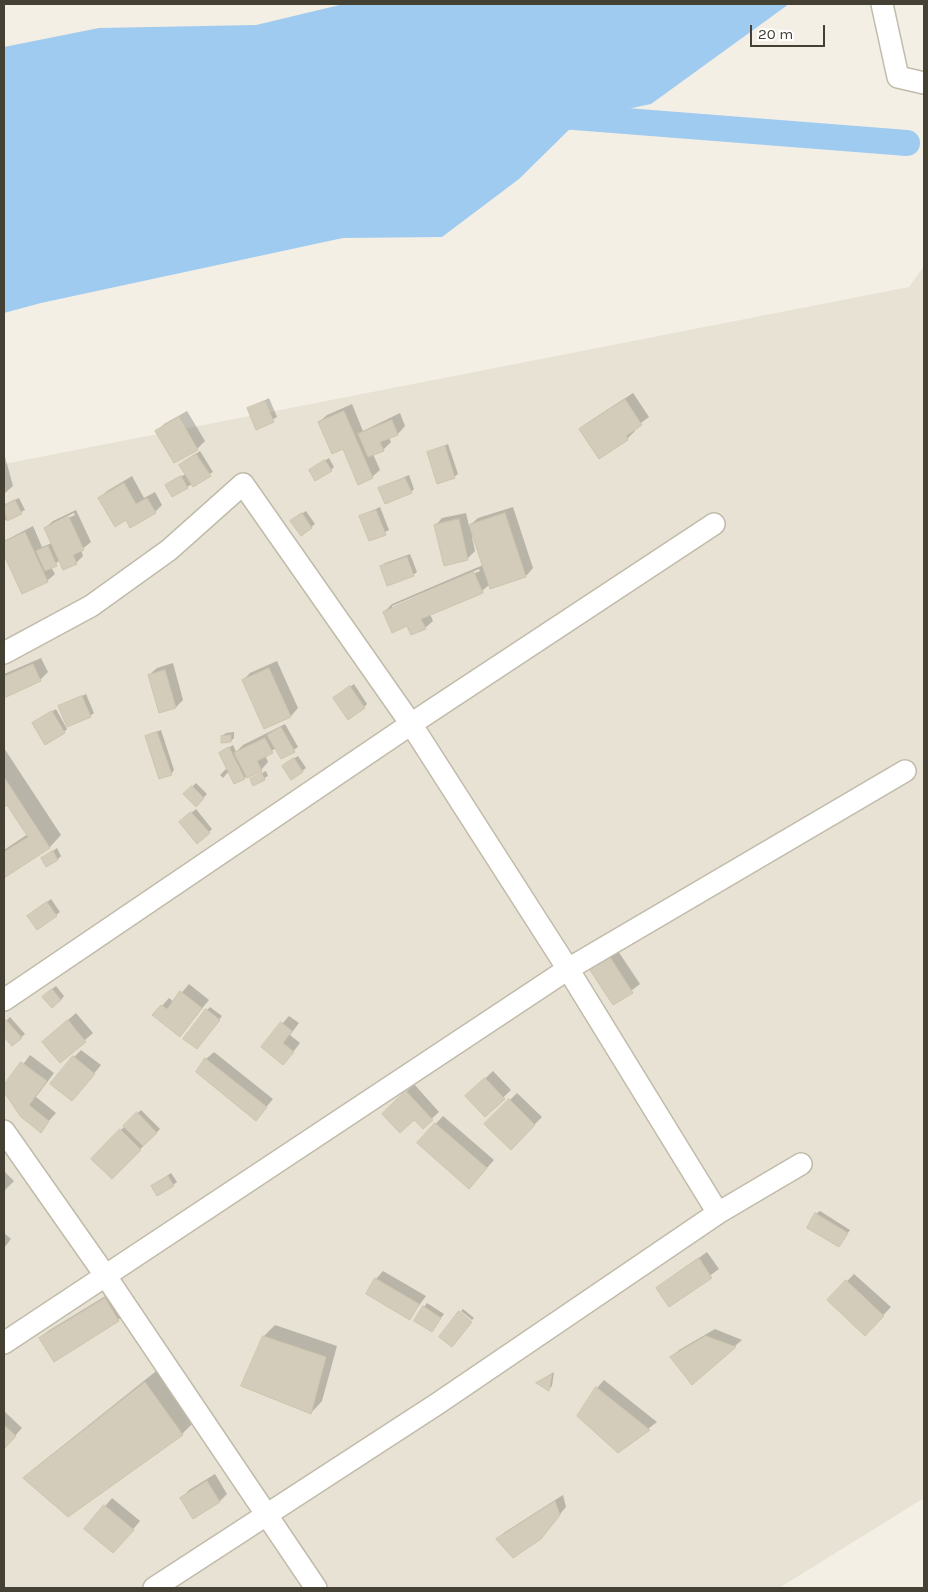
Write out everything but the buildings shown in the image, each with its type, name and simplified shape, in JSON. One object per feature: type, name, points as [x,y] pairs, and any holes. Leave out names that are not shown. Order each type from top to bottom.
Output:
[{"type":"street","points":[[882,4],[898,77],[924,83]]},
{"type":"street","points":[[4,653],[91,606],[169,550],[243,484],[411,724],[568,969],[718,1213]]},
{"type":"street","points":[[4,1000],[411,724],[714,524]]},
{"type":"street","points":[[4,1343],[568,969],[905,771]]},
{"type":"street","points":[[4,1131],[105,1275],[316,1588]]},
{"type":"street","points":[[154,1588],[437,1404],[718,1213],[801,1164]]},
{"type":"shaded area","points":[[924,266],[924,1498],[779,1588],[4,1588],[4,464],[909,287]]},
{"type":"water","points":[[344,4],[789,4],[651,104],[580,119],[519,179],[442,237],[343,238],[41,303],[4,313],[4,47],[99,28],[256,25]]},
{"type":"waterway","points":[[549,115],[907,143]]}]
